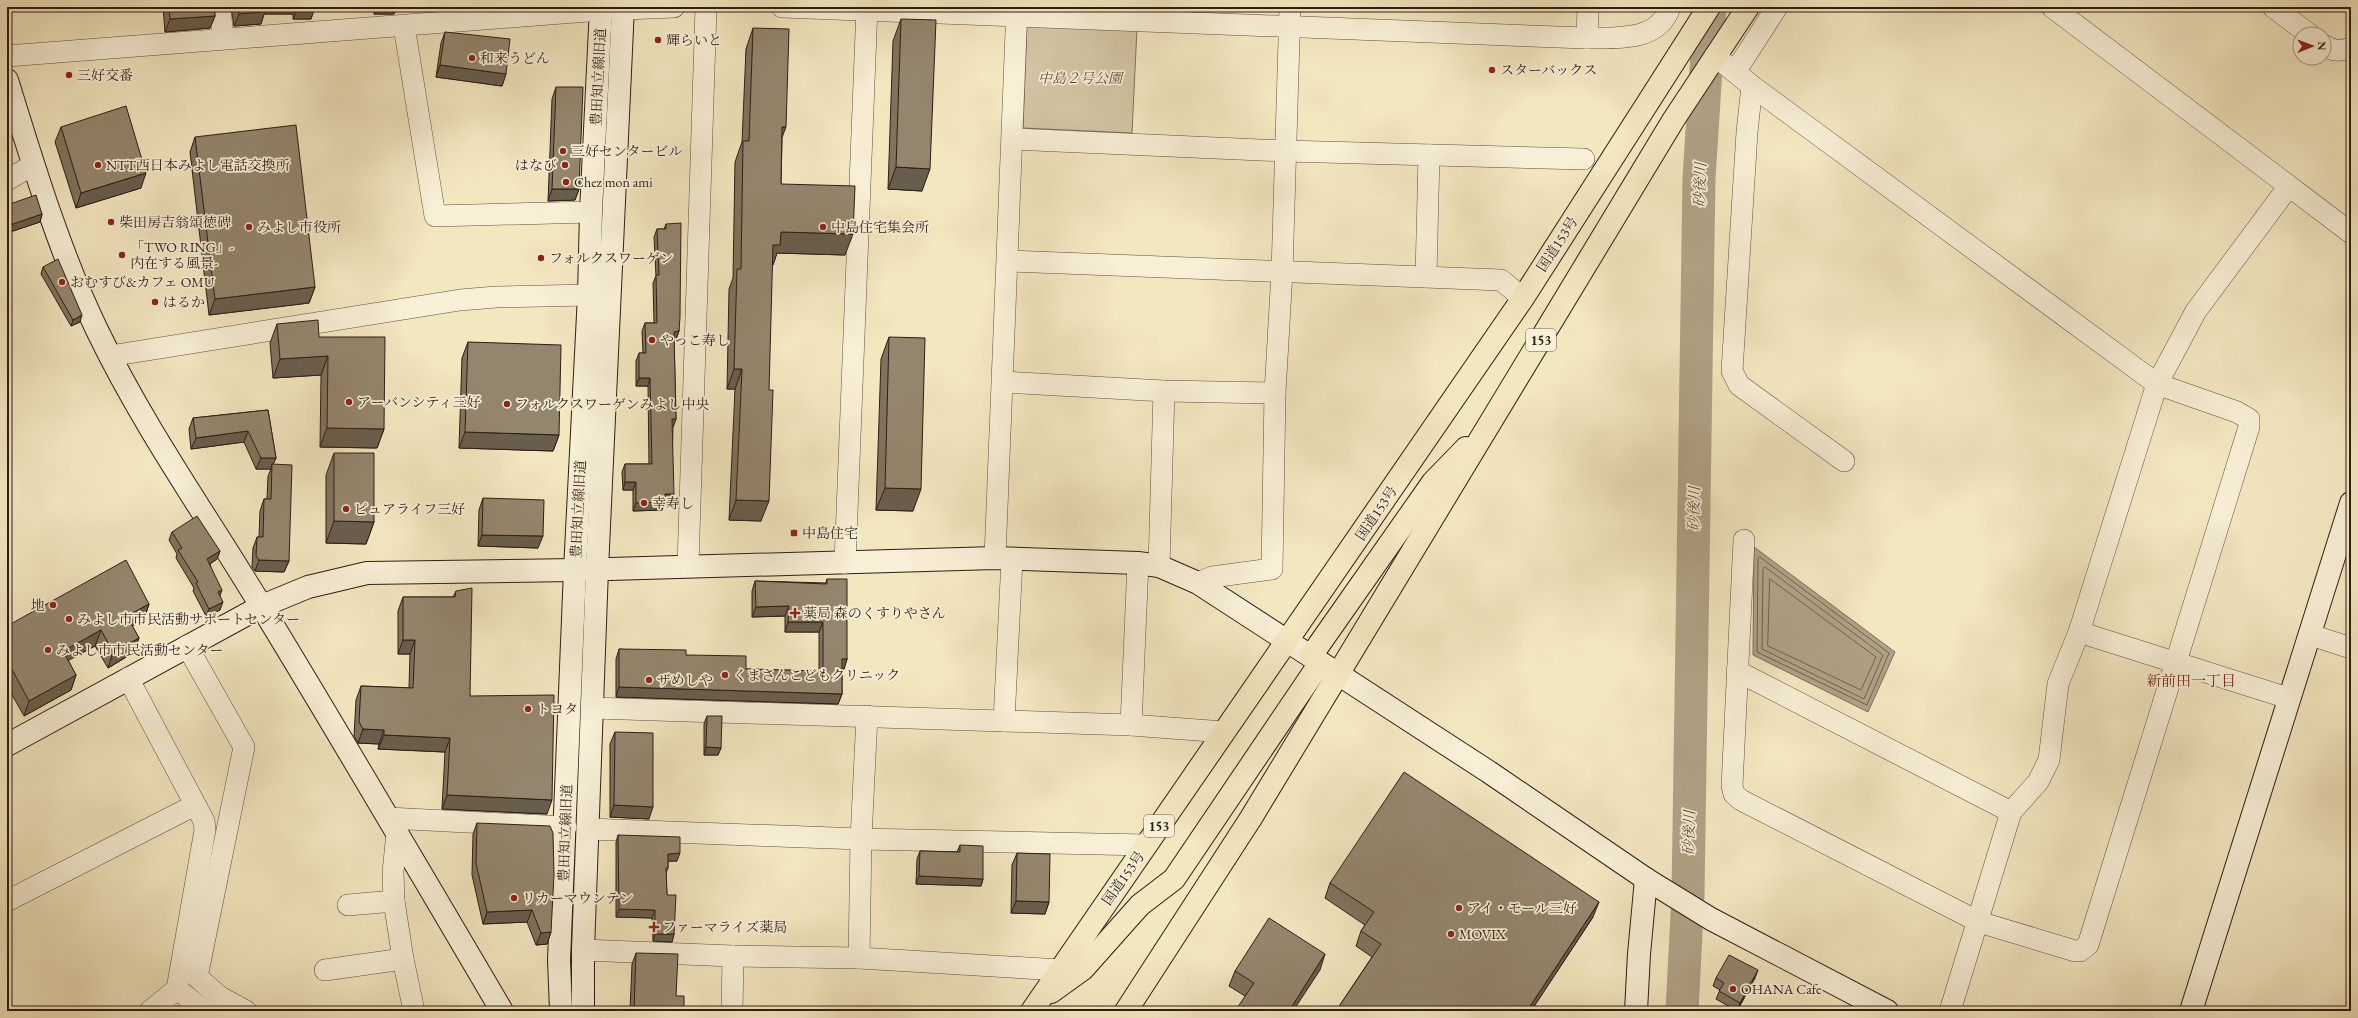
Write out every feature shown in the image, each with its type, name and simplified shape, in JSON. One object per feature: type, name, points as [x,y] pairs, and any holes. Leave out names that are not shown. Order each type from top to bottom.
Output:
[{"type":"highway","name":"国道153号","points":[[1034,1007],[1288,641],[1523,298],[1709,7]]},
{"type":"highway","name":"153","points":[[1034,1007],[1084,969],[1140,905],[1174,879],[1493,420],[1674,118],[1748,7]]},
{"type":"highway","name":"153","points":[[1126,1011],[1251,818],[1323,665],[1433,482],[1493,420]]},
{"type":"street","points":[[220,7],[223,38]]},
{"type":"street","points":[[7,56],[223,38],[404,26],[601,8],[674,7]]},
{"type":"street","points":[[688,565],[706,7]]},
{"type":"street","points":[[782,7],[1290,16],[1587,38],[1633,37],[1659,25],[1668,13],[1690,35]]},
{"type":"street","points":[[1587,38],[1588,7]]},
{"type":"street","points":[[1735,72],[1777,7]]},
{"type":"street","points":[[2052,7],[2351,232]]},
{"type":"street","points":[[2273,7],[2298,26]]},
{"type":"street","name":"豊田知立線旧道","points":[[560,1011],[559,960],[566,827],[575,570],[589,295],[591,212],[601,8]]},
{"type":"street","name":"豊田知立線旧道","points":[[583,1011],[583,950],[597,569],[623,8]]},
{"type":"street","points":[[845,563],[867,9]]},
{"type":"street","points":[[1004,721],[1004,382],[1017,12]]},
{"type":"street","points":[[1198,583],[1212,577],[1272,569],[1275,393],[1282,272],[1290,16]]},
{"type":"street","points":[[404,26],[435,216],[591,212]]},
{"type":"street","points":[[2332,50],[2340,51],[2351,48]]},
{"type":"street","points":[[1715,56],[1752,86],[2157,384],[2237,412],[2250,420],[2088,945],[2080,951],[2075,951],[1979,922],[1741,800],[1734,794],[1732,786],[1744,540]]},
{"type":"street","points":[[7,80],[33,165],[68,261],[96,329],[110,356],[172,466],[262,606],[502,1011]]},
{"type":"street","points":[[1752,86],[1746,132],[1732,371],[1739,384],[1844,461]]},
{"type":"street","points":[[1013,139],[1285,151],[1584,159]]},
{"type":"street","points":[[1426,276],[1429,155]]},
{"type":"street","points":[[7,180],[33,165]]},
{"type":"street","points":[[1950,1011],[1979,922],[2011,812],[2038,782],[2049,760],[2058,684],[2079,632],[2157,384],[2176,345],[2196,311],[2289,186]]},
{"type":"street","points":[[1008,261],[1501,280],[1523,298]]},
{"type":"street","points":[[110,356],[460,300],[496,297],[589,295]]},
{"type":"street","points":[[1004,382],[1164,391],[1275,393]]},
{"type":"street","points":[[1131,725],[1164,391]]},
{"type":"street","points":[[2191,1011],[2288,698],[2311,635],[2351,503]]},
{"type":"street","points":[[7,745],[262,606],[308,587],[367,573],[575,570],[688,565],[845,563],[1004,558],[1148,565],[1198,583],[1489,772],[1646,879],[1711,919],[1887,1011]]},
{"type":"street","points":[[2079,632],[2288,698]]},
{"type":"street","points":[[2311,635],[2351,648]]},
{"type":"street","points":[[187,646],[244,747],[197,977],[220,997],[246,1011]]},
{"type":"street","points":[[1737,671],[2011,812]]},
{"type":"street","points":[[128,678],[204,821],[205,830],[177,989],[150,1011]]},
{"type":"street","points":[[593,708],[1131,725],[1224,732]]},
{"type":"street","points":[[859,958],[861,839],[867,716]]},
{"type":"street","points":[[7,901],[195,805]]},
{"type":"street","points":[[393,826],[566,827]]},
{"type":"street","points":[[393,826],[394,901],[403,959],[414,1011]]},
{"type":"street","points":[[588,829],[861,839],[1146,845]]},
{"type":"street","points":[[1636,1011],[1638,954],[1646,879]]},
{"type":"street","points":[[348,905],[394,901]]},
{"type":"street","points":[[583,950],[733,956],[859,958],[1060,970]]},
{"type":"street","points":[[732,1011],[733,956]]},
{"type":"street","points":[[325,970],[403,959]]},
{"type":"street","points":[[177,989],[205,1011]]},
{"type":"green space","name":"中島２号公園","points":[[1027,23],[1137,28],[1132,133],[1023,128]]},
{"type":"water","points":[[1754,547],[1895,652],[1868,712],[1753,655]]},
{"type":"building","points":[[169,7],[214,7],[215,16],[170,19]]},
{"type":"building","points":[[238,7],[265,7],[265,12],[239,14]]},
{"type":"building","points":[[901,19],[936,20],[930,169],[896,167]]},
{"type":"building","points":[[753,28],[789,29],[786,127],[782,127],[781,184],[855,186],[853,234],[781,232],[780,245],[773,245],[769,390],[773,390],[769,501],[736,500],[742,369],[734,369],[737,269],[741,269],[743,141],[749,141]]},
{"type":"building","points":[[445,32],[510,39],[506,74],[440,65]]},
{"type":"building","name":"三好センタービル","points":[[556,87],[583,87],[579,189],[552,189]]},
{"type":"building","name":"NTT西日本みよし電話交換所","points":[[126,106],[146,173],[81,193],[61,127]]},
{"type":"building","name":"みよし市役所","points":[[296,125],[315,287],[215,299],[195,137]]},
{"type":"building","points":[[36,195],[42,214],[10,225],[7,218],[7,205]]},
{"type":"building","points":[[681,223],[680,317],[679,331],[674,332],[676,419],[672,419],[674,494],[665,494],[665,502],[636,503],[636,482],[625,482],[625,464],[652,464],[650,378],[639,378],[639,353],[646,353],[645,323],[657,323],[656,275],[659,275],[657,229],[666,229],[666,224]]},
{"type":"building","points":[[58,259],[82,315],[73,320],[43,267]]},
{"type":"building","points":[[318,320],[319,337],[385,337],[384,429],[327,428],[328,356],[280,359],[277,324]]},
{"type":"building","points":[[889,337],[925,338],[921,489],[885,488]]},
{"type":"building","name":"フォルクスワーゲンみよし中央","points":[[468,342],[561,345],[559,435],[465,432]]},
{"type":"building","points":[[268,410],[276,458],[261,458],[248,431],[196,438],[193,418]]},
{"type":"building","points":[[334,453],[374,453],[374,522],[334,521]]},
{"type":"building","points":[[272,464],[292,465],[289,561],[259,560],[256,556],[257,537],[263,537],[264,499],[271,499]]},
{"type":"building","points":[[483,498],[544,500],[543,536],[482,535]]},
{"type":"building","points":[[197,516],[220,551],[207,559],[222,590],[218,592],[223,602],[209,609],[196,583],[198,582],[178,550],[182,548],[172,532]]},
{"type":"building","name":"みよし市市民活動センター","points":[[126,560],[149,604],[127,616],[139,638],[113,652],[101,630],[63,651],[76,675],[29,701],[7,660],[7,626]]},
{"type":"building","points":[[827,579],[847,579],[847,659],[842,659],[842,694],[619,687],[619,649],[686,650],[686,655],[746,656],[746,669],[823,671],[823,622],[788,622],[789,606],[756,607],[755,581],[827,584]]},
{"type":"building","points":[[472,588],[470,696],[554,695],[552,800],[447,795],[450,738],[384,735],[384,730],[363,729],[359,722],[361,686],[413,688],[415,640],[403,640],[403,597],[455,597],[456,591]]},
{"type":"building","points":[[707,716],[722,716],[721,748],[706,747]]},
{"type":"building","points":[[615,732],[653,733],[653,807],[614,805]]},
{"type":"building","name":"アイ・モール三好","points":[[1404,772],[1599,902],[1527,1011],[1336,1011],[1381,944],[1361,931],[1374,912],[1330,883]]},
{"type":"building","name":"リカーマウンテン","points":[[477,823],[550,826],[553,833],[554,875],[551,932],[541,933],[532,910],[487,912],[476,863]]},
{"type":"building","points":[[618,835],[680,837],[680,853],[668,854],[668,868],[666,868],[667,895],[676,895],[674,934],[655,934],[655,910],[619,909]]},
{"type":"building","points":[[960,845],[983,846],[983,879],[919,876],[920,851],[960,852]]},
{"type":"building","points":[[1017,853],[1050,854],[1049,902],[1016,901]]},
{"type":"building","points":[[1269,918],[1325,954],[1289,1011],[1235,1011],[1254,983],[1235,971]]},
{"type":"building","points":[[636,953],[678,954],[676,996],[684,996],[684,1011],[634,1011]]},
{"type":"building","name":"OHANA Cafe","points":[[1729,955],[1758,970],[1740,1003],[1719,991],[1724,983],[1716,978]]},
{"type":"waterway","name":"砂後川","points":[[1682,1011],[1688,895],[1699,178],[1710,7]]},
{"type":"place","name":"輝らいと","points":[[658,40]]},
{"type":"place","name":"和来うどん","points":[[472,58]]},
{"type":"place","name":"スターバックス","points":[[1492,70]]},
{"type":"place","name":"三好交番","points":[[69,75]]},
{"type":"place","name":"三好センタービル","points":[[563,151]]},
{"type":"place","name":"NTT西日本みよし電話交換所","points":[[98,165]]},
{"type":"place","name":"はなび","points":[[565,165]]},
{"type":"place","name":"Chez mon ami","points":[[566,182]]},
{"type":"place","name":"柴田房吉翁頌徳碑","points":[[111,222]]},
{"type":"place","name":"みよし市役所","points":[[249,227]]},
{"type":"place","name":"中島住宅集会所","points":[[823,227]]},
{"type":"place","name":"「TWO RING」- 内在する風景-","points":[[122,255]]},
{"type":"place","name":"フォルクスワーゲン","points":[[541,258]]},
{"type":"place","name":"おむすび&カフェ OMU","points":[[62,282]]},
{"type":"place","name":"はるか","points":[[155,302]]},
{"type":"place","name":"やっこ寿し","points":[[652,340]]},
{"type":"place","name":"アーバンシティ三好","points":[[349,402]]},
{"type":"place","name":"フォルクスワーゲンみよし中央","points":[[507,404]]},
{"type":"place","name":"幸寿し","points":[[644,503]]},
{"type":"place","name":"ピュアライフ三好","points":[[346,509]]},
{"type":"place","name":"中島住宅","points":[[794,533]]},
{"type":"place","name":"地","points":[[53,605]]},
{"type":"place","name":"薬局 森のくすりやさん","points":[[795,613]]},
{"type":"place","name":"みよし市市民活動サポートセンター","points":[[69,619]]},
{"type":"place","name":"みよし市市民活動センター","points":[[48,650]]},
{"type":"place","name":"くまさんこどもクリニック","points":[[725,675]]},
{"type":"place","name":"ザめしや","points":[[649,680]]},
{"type":"place","name":"トヨタ","points":[[528,709]]},
{"type":"place","name":"リカーマウンテン","points":[[514,898]]},
{"type":"place","name":"アイ・モール三好","points":[[1459,908]]},
{"type":"place","name":"ファーマライズ薬局","points":[[654,927]]},
{"type":"place","name":"MOVIX","points":[[1451,934]]},
{"type":"place","name":"OHANA Cafe","points":[[1733,989]]},
{"type":"district","name":"新前田一丁目","points":[[2191,681]]}]
